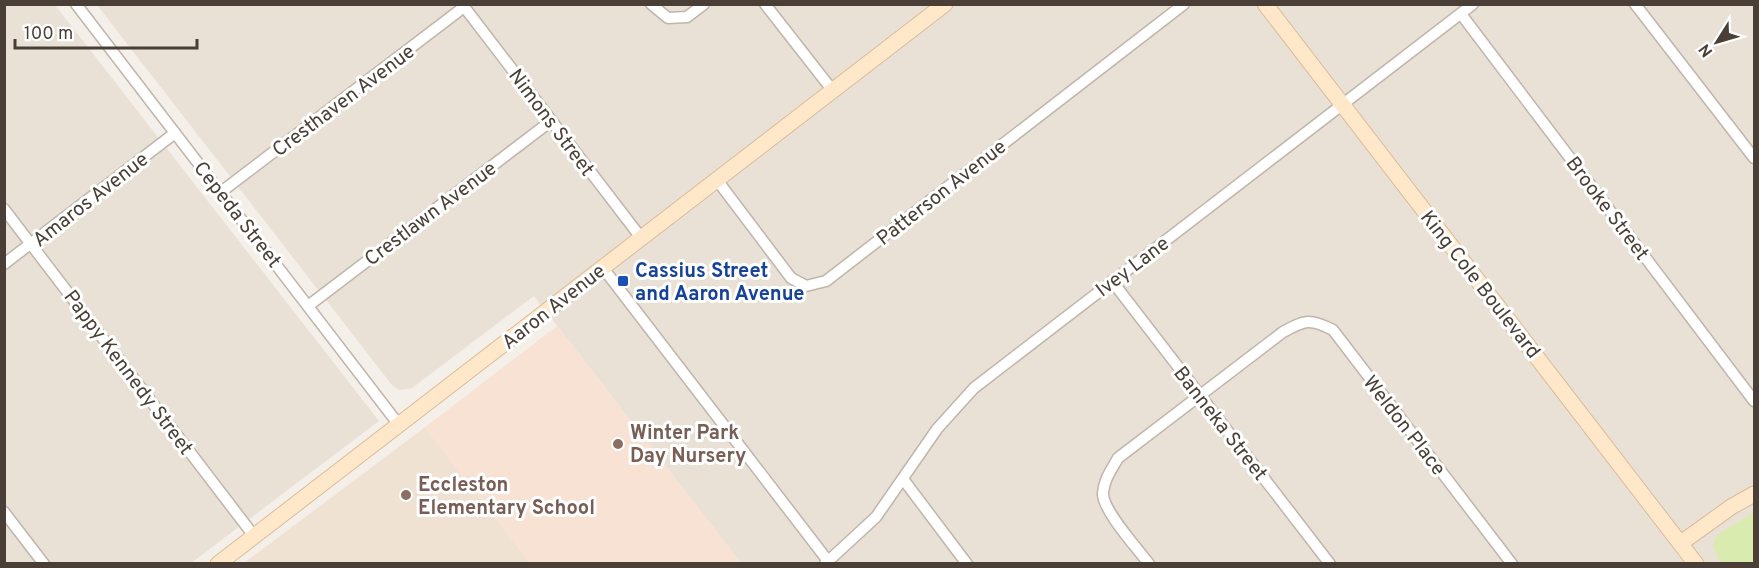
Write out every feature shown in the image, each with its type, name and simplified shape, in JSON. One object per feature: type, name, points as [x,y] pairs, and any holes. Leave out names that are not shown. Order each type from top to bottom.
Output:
[{"type":"street","name":"Cepeda Street","points":[[76,4],[399,425]]},
{"type":"street","points":[[651,4],[668,18],[687,17],[704,4]]},
{"type":"street","points":[[765,4],[833,91]]},
{"type":"street","name":"Aaron Avenue","points":[[218,564],[945,4]]},
{"type":"street","name":"Patterson Avenue","points":[[717,180],[791,278],[806,286],[826,281],[1184,4]]},
{"type":"street","name":"King Cole Boulevard","points":[[1265,4],[1696,564]]},
{"type":"street","name":"Ivey Lane","points":[[826,562],[876,516],[937,429],[974,387],[1473,4]]},
{"type":"street","points":[[1635,4],[1755,159]]},
{"type":"street","name":"Nimons Street","points":[[463,6],[642,239]]},
{"type":"street","name":"Cresthaven Avenue","points":[[221,192],[463,6]]},
{"type":"street","name":"Brooke Street","points":[[1461,14],[1755,401]]},
{"type":"street","name":"Crestlawn Avenue","points":[[308,306],[551,121]]},
{"type":"street","name":"Amaros Avenue","points":[[4,264],[175,133]]},
{"type":"street","name":"Pappy Kennedy Street","points":[[4,209],[254,536]]},
{"type":"street","points":[[603,268],[826,562]]},
{"type":"street","name":"Banneka Street","points":[[1112,282],[1330,564]]},
{"type":"street","name":"Weldon Place","points":[[1149,564],[1112,516],[1103,496],[1105,481],[1118,458],[1283,332],[1301,322],[1317,322],[1333,330],[1512,564]]},
{"type":"street","points":[[903,479],[967,564]]},
{"type":"street","points":[[1680,543],[1731,507],[1755,494]]},
{"type":"street","points":[[4,512],[44,564]]},
{"type":"shaded area","points":[[4,5],[55,5],[379,421],[191,563],[5,563]]},
{"type":"shaded area","points":[[97,5],[1754,5],[1754,563],[741,563],[534,296],[412,388],[399,390],[392,385]]},
{"type":"shaded area","points":[[557,326],[741,563],[530,563],[424,428]]},
{"type":"shaded area","name":"Eccleston Elementary School","points":[[424,428],[530,563],[244,563]]},
{"type":"green space","points":[[1754,512],[1754,563],[1722,563],[1713,545],[1717,535]]},
{"type":"place","name":"Cassius Street and Aaron Avenue","points":[[623,281]]},
{"type":"place","name":"Winter Park Day Nursery","points":[[618,444]]},
{"type":"place","name":"Eccleston Elementary School","points":[[406,495]]}]
